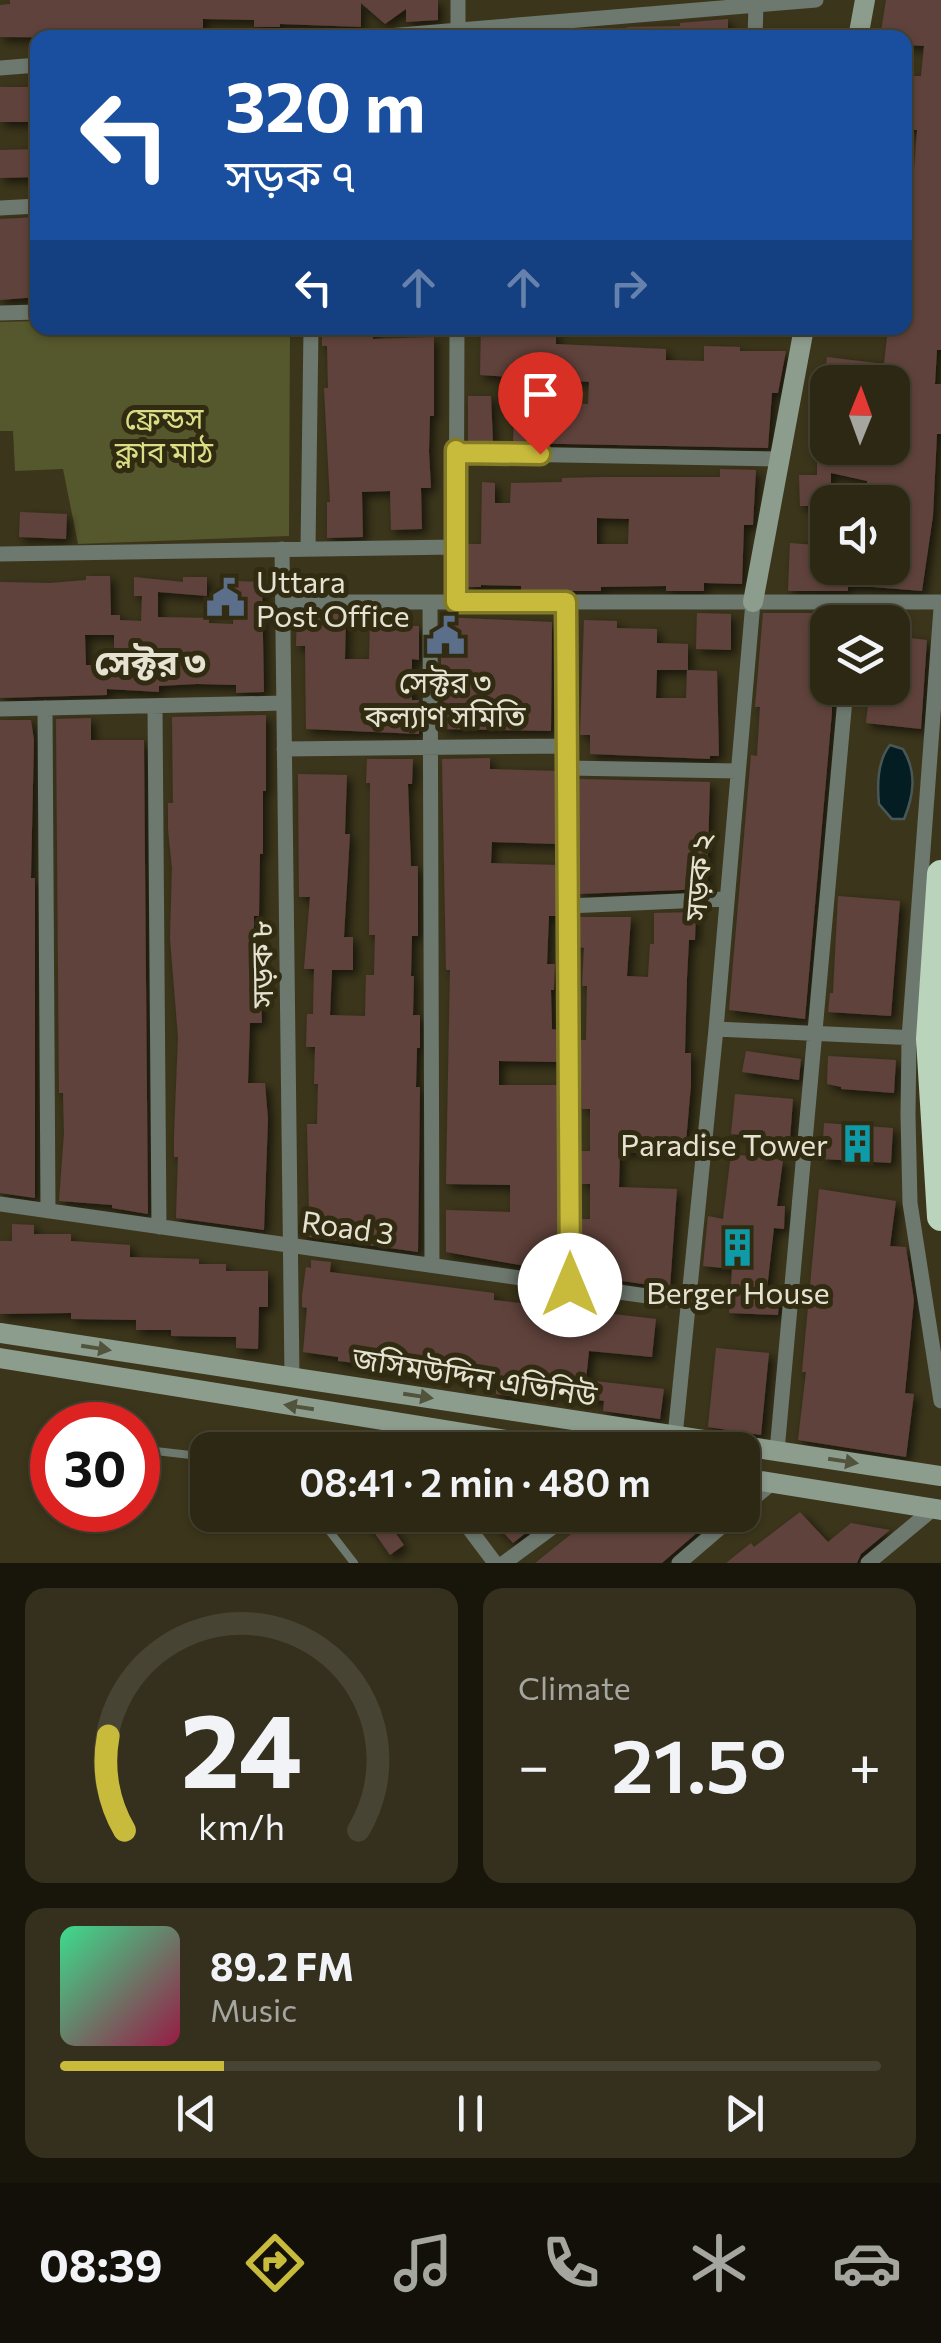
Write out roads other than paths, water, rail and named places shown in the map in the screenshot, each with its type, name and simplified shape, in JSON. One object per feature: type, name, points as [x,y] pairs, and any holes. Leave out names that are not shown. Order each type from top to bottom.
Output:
[{"type":"highway","points":[[941,874],[920,1038],[941,1217]]},
{"type":"street","points":[[458,0],[458,30]]},
{"type":"street","points":[[493,30],[816,0]]},
{"type":"street","points":[[859,30],[865,0]]},
{"type":"street","points":[[755,30],[756,5]]},
{"type":"street","points":[[598,18],[598,30]]},
{"type":"street","points":[[0,68],[30,65]]},
{"type":"street","points":[[0,208],[30,206]]},
{"type":"street","points":[[0,313],[30,312]]},
{"type":"street","points":[[308,549],[312,335]]},
{"type":"street","points":[[456,602],[457,335]]},
{"type":"street","name":"সড়ক ২","points":[[675,1432],[753,602],[803,335]]},
{"type":"street","points":[[456,450],[780,459]]},
{"type":"street","points":[[0,554],[456,546]]},
{"type":"street","name":"সড়ক ৮","points":[[282,549],[292,1378]]},
{"type":"street","points":[[283,602],[941,605],[910,1203],[941,1400]]},
{"type":"street","points":[[430,602],[432,1265]]},
{"type":"street","points":[[566,602],[570,1285]]},
{"type":"street","points":[[0,709],[284,704]]},
{"type":"street","points":[[777,1451],[844,705]]},
{"type":"street","points":[[156,706],[159,1227]]},
{"type":"street","points":[[45,708],[48,1211]]},
{"type":"street","points":[[284,748],[566,746]]},
{"type":"street","points":[[566,768],[736,770]]},
{"type":"street","points":[[568,906],[725,900]]},
{"type":"street","points":[[716,1029],[920,1038]]},
{"type":"street","name":"Road 3","points":[[0,1204],[689,1302]]},
{"type":"street","name":"জসিমউদ্দিন এভিনিউ","points":[[0,1333],[649,1432]]},
{"type":"street","name":"জসিমউদ্দিন এভিনিউ","points":[[0,1358],[458,1432]]},
{"type":"street","points":[[390,1421],[398,1432]]},
{"type":"street","name":"জসিমউদ্দিন এভিনিউ","points":[[760,1448],[941,1476]]},
{"type":"street","points":[[760,1481],[937,1510]]},
{"type":"street","points":[[760,1493],[772,1483]]},
{"type":"street","points":[[868,1563],[937,1510]]},
{"type":"street","points":[[472,1532],[495,1563]]},
{"type":"street","points":[[504,1563],[546,1532]]},
{"type":"street","points":[[679,1563],[715,1532]]},
{"type":"lane","points":[[160,1451],[190,1455]]},
{"type":"lane","points":[[330,1532],[354,1563]]},
{"type":"water","points":[[890,745],[903,749],[912,775],[912,792],[904,819],[892,819],[879,804],[880,765]]},
{"type":"place","name":"Uttara Post Office","points":[[226,597]]},
{"type":"place","name":"সেক্টর ৩ কল্যাণ সমিতি","points":[[445,636]]},
{"type":"place","name":"Paradise Tower","points":[[858,1143]]},
{"type":"place","name":"Berger House","points":[[738,1247]]},
{"type":"district","name":"সেক্টর ৩","points":[[150,660]]},
{"type":"park label","name":"ফ্রেন্ডস ক্লাব মাঠ","points":[[164,433]]}]
